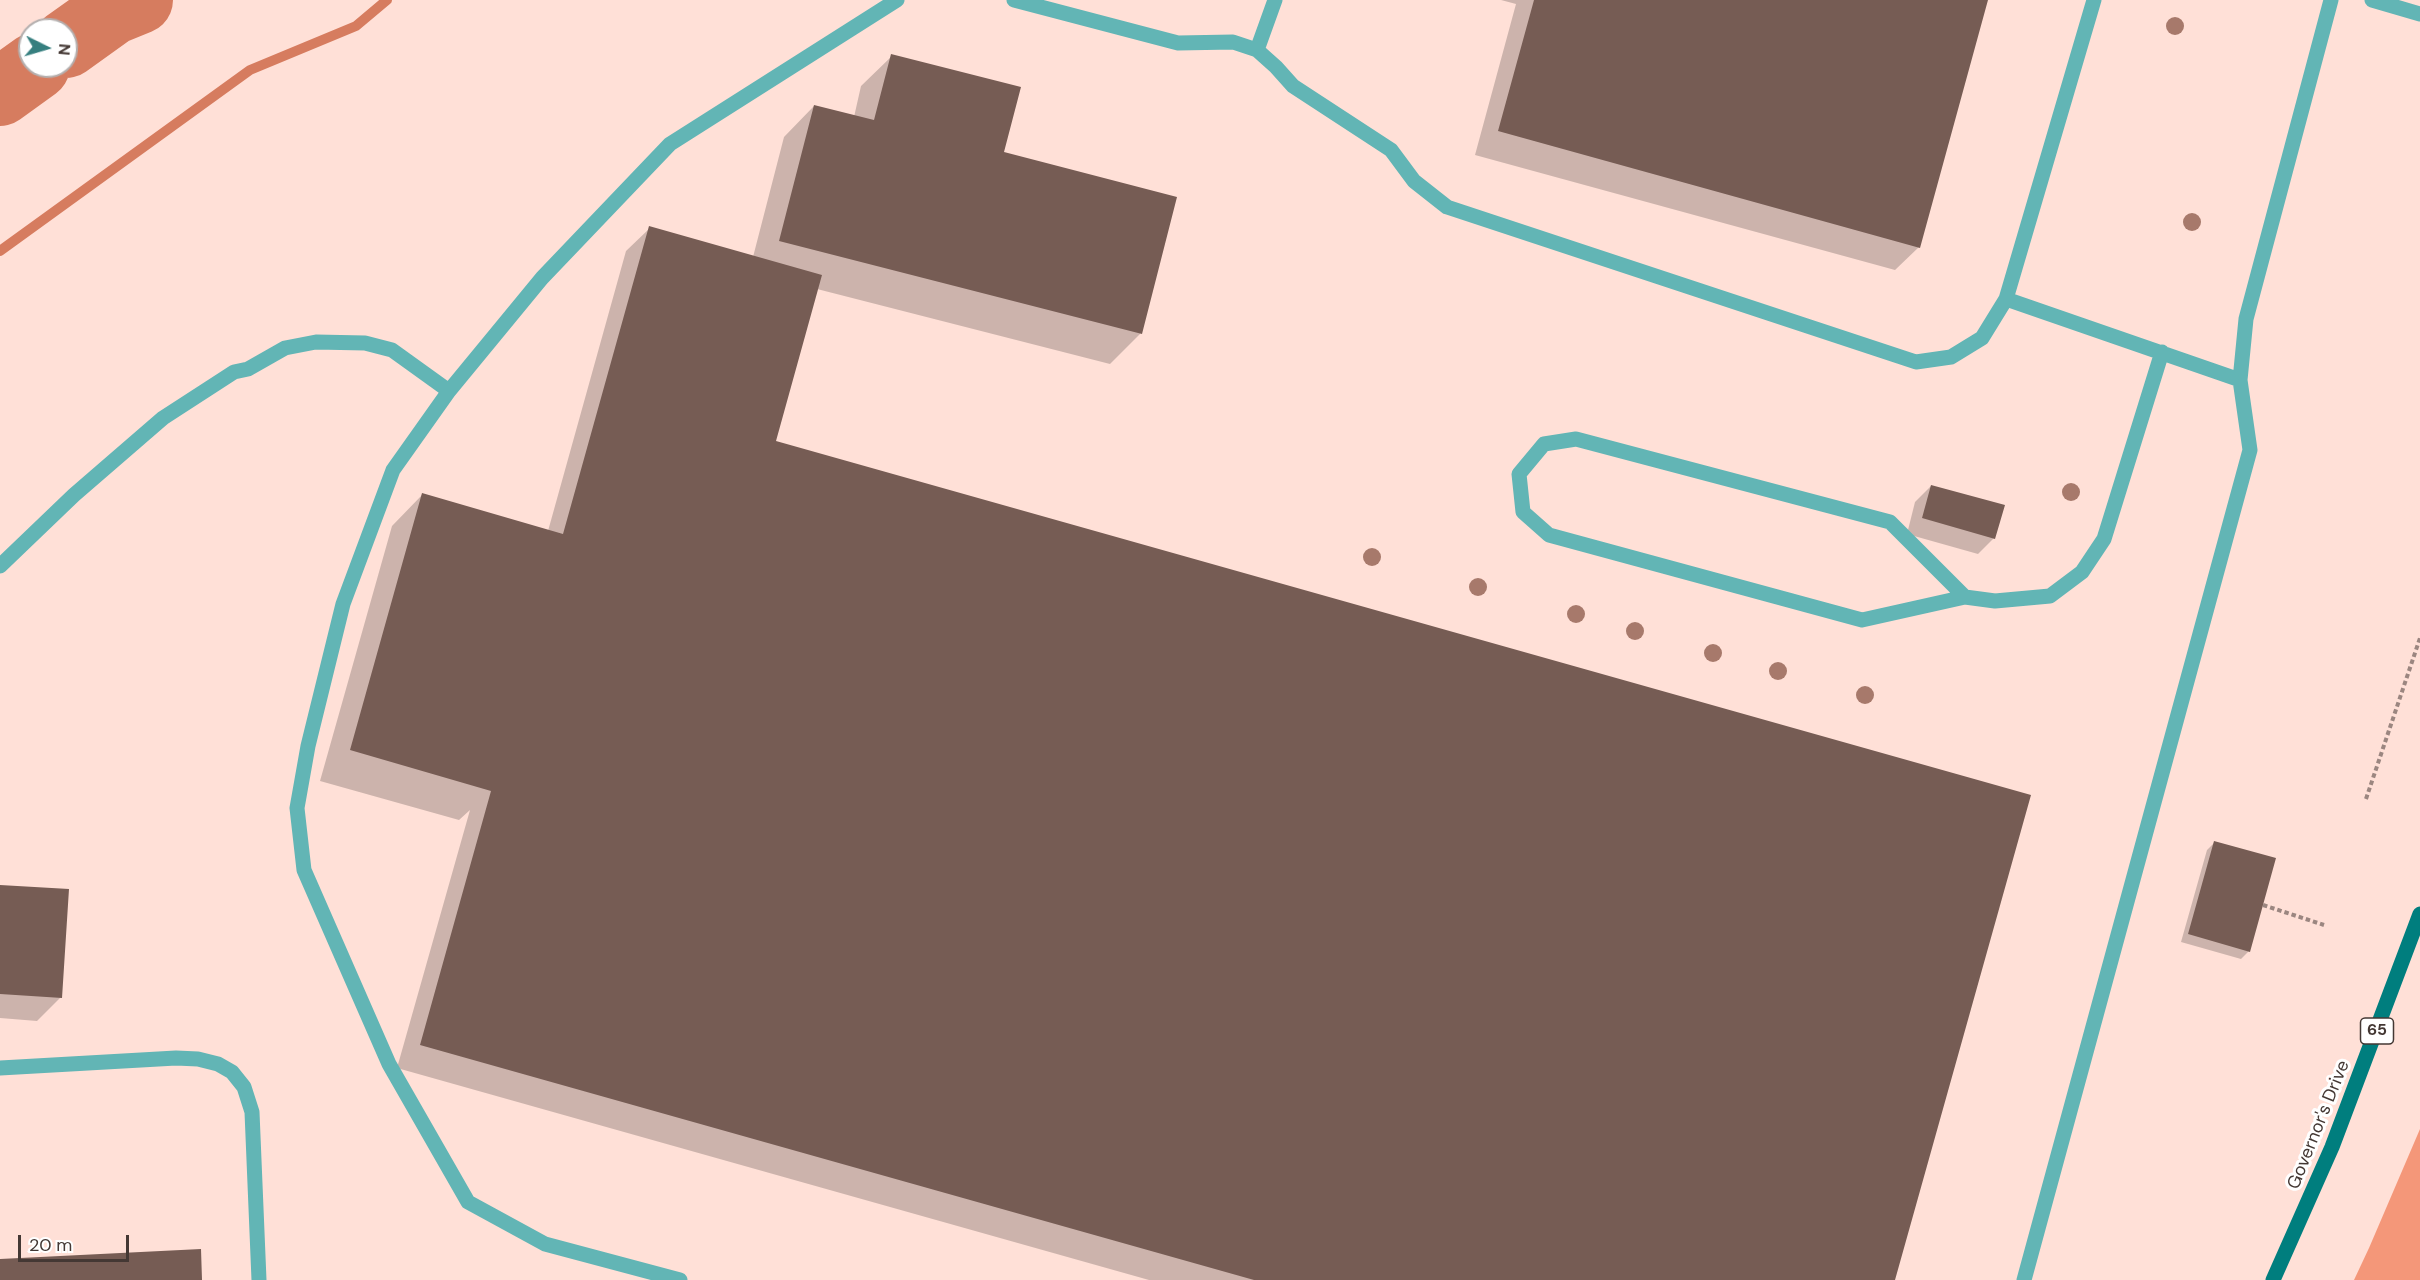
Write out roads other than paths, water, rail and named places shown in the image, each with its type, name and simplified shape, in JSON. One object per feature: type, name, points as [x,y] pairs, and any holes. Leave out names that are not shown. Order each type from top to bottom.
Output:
[{"type":"main road","name":"Governor's Drive","points":[[2273,1280],[2332,1147],[2420,914]]},
{"type":"lane","points":[[680,1280],[545,1244],[468,1202],[389,1064],[304,870],[297,808],[308,746],[343,604],[393,470],[449,390],[542,278],[670,144],[897,0]]},
{"type":"lane","points":[[1014,0],[1178,44],[1233,42],[1257,50],[1293,86],[1391,150],[1414,181],[1447,207],[1916,362],[1952,357],[1982,338],[2006,299],[2094,0]]},
{"type":"lane","points":[[1257,50],[1275,0]]},
{"type":"lane","points":[[2024,1280],[2250,450],[2240,380],[2246,319],[2331,0]]},
{"type":"lane","points":[[2372,0],[2404,4],[2420,14]]},
{"type":"lane","points":[[2006,299],[2240,380]]},
{"type":"lane","points":[[0,566],[74,495],[163,418],[234,372],[248,369],[285,348],[316,342],[365,343],[392,350],[449,390]]},
{"type":"lane","points":[[1965,597],[1890,522],[1576,439],[1544,444],[1519,474],[1523,512],[1549,535],[1862,620],[1965,597],[1995,601],[2050,596],[2082,572],[2104,539],[2162,352]]},
{"type":"lane","points":[[0,1068],[176,1058],[198,1059],[218,1064],[232,1072],[244,1087],[252,1112],[259,1280]]},
{"type":"waterway","points":[[78,35],[112,11],[139,0]]},
{"type":"waterway","points":[[0,251],[250,70],[356,26],[387,0]]},
{"type":"waterway","points":[[0,92],[19,78]]}]
